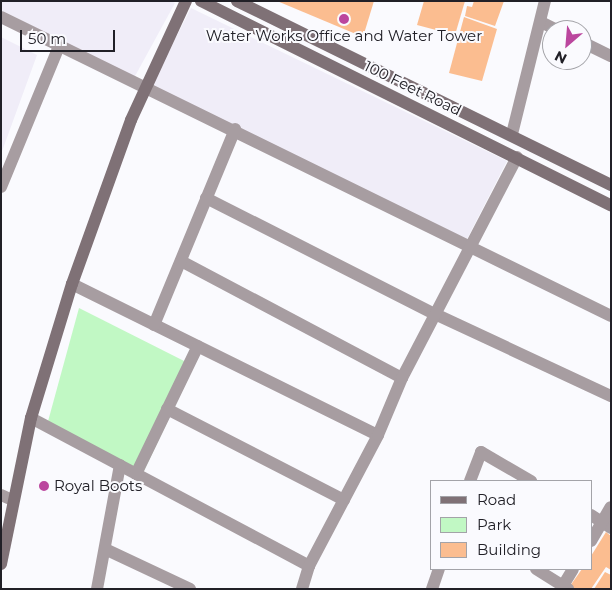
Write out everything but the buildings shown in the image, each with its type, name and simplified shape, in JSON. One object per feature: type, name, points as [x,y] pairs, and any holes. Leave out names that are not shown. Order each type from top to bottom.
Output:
[{"type":"main road","points":[[1,564],[7,497],[72,284],[145,88],[186,1]]},
{"type":"main road","name":"100 Feet Road","points":[[201,1],[611,205]]},
{"type":"main road","name":"100 Feet Road","points":[[237,1],[512,134],[611,185]]},
{"type":"street","points":[[512,134],[545,1]]},
{"type":"street","points":[[1,17],[145,88],[234,129],[611,316]]},
{"type":"street","points":[[1,187],[59,46]]},
{"type":"street","points":[[592,47],[611,56]]},
{"type":"street","points":[[154,326],[234,129]]},
{"type":"street","points":[[302,589],[309,566],[378,435],[402,378],[517,157]]},
{"type":"street","points":[[206,198],[435,314],[611,396]]},
{"type":"street","points":[[181,261],[402,378]]},
{"type":"street","points":[[72,284],[378,435]]},
{"type":"street","points":[[136,474],[198,346]]},
{"type":"street","points":[[167,409],[344,500]]},
{"type":"street","points":[[31,418],[309,566]]},
{"type":"street","points":[[470,480],[481,452],[530,480]]},
{"type":"street","points":[[98,589],[120,465]]},
{"type":"street","points":[[592,540],[607,525],[611,508]]},
{"type":"street","points":[[592,516],[607,525]]},
{"type":"street","points":[[105,549],[190,589]]},
{"type":"street","points":[[432,589],[439,570]]},
{"type":"street","points":[[537,570],[564,588],[573,570]]},
{"type":"shaded area","points":[[1,1],[171,1],[175,3],[134,78],[1,10]]},
{"type":"shaded area","points":[[191,8],[507,161],[467,239],[150,88]]},
{"type":"shaded area","points":[[1,37],[37,55],[1,154]]},
{"type":"green space","points":[[79,308],[194,366],[141,477],[47,425]]},
{"type":"place","name":"Water Works Office and Water Tower","points":[[344,19]]},
{"type":"place","name":"Royal Boots","points":[[44,486]]}]
